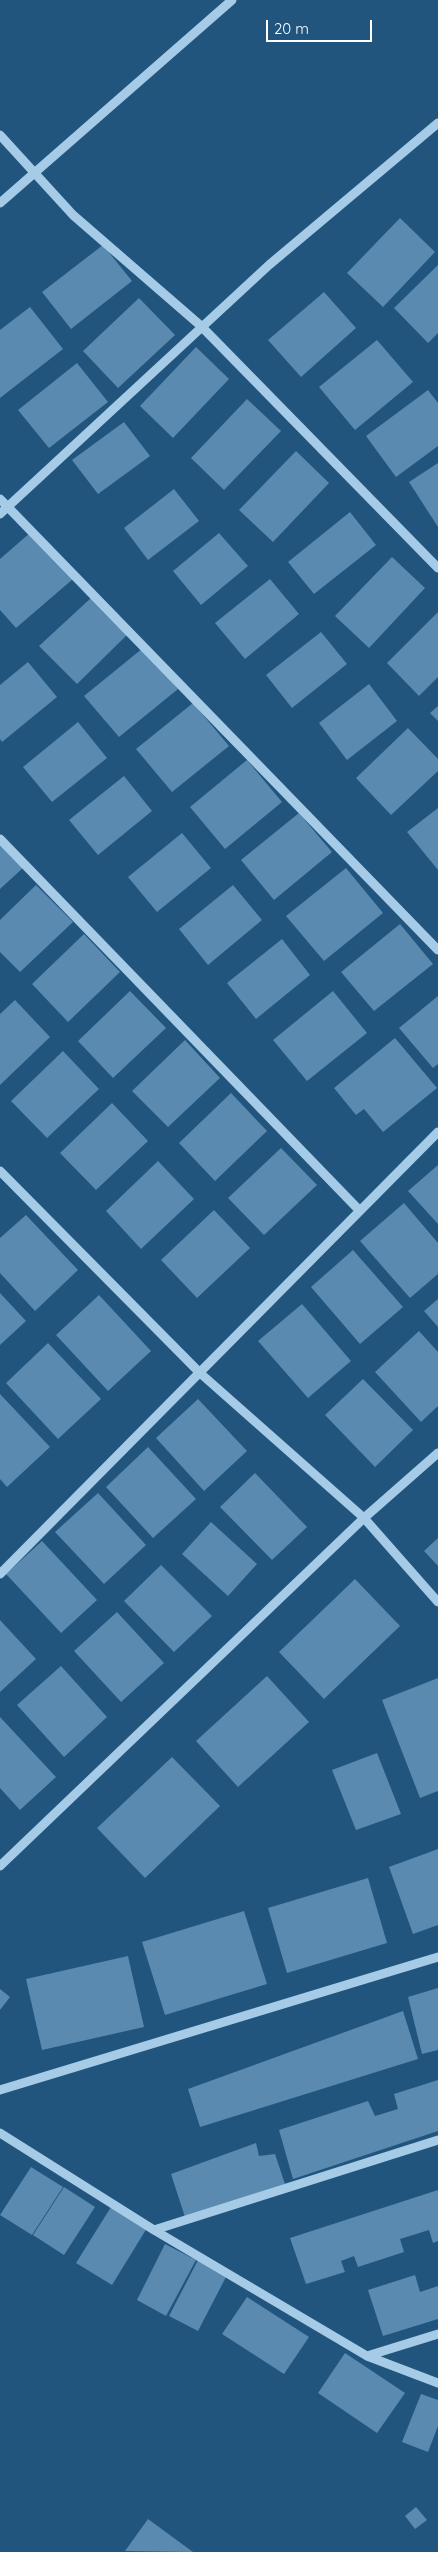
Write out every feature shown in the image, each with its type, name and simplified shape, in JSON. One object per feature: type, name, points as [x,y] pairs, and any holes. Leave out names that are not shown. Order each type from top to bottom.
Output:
[{"type":"street","points":[[0,203],[232,0]]},
{"type":"street","points":[[0,514],[269,265],[438,123]]},
{"type":"street","points":[[0,135],[33,174],[73,215],[201,326],[438,568]]},
{"type":"street","points":[[0,499],[438,950]]},
{"type":"street","points":[[0,838],[360,1211]]},
{"type":"street","points":[[0,1574],[438,1132]]},
{"type":"street","points":[[0,1171],[200,1373],[364,1518],[438,1602]]},
{"type":"street","points":[[0,1866],[364,1518],[438,1453]]},
{"type":"street","points":[[0,2090],[438,1957]]},
{"type":"street","points":[[0,2133],[154,2230],[367,2356],[438,2383]]},
{"type":"street","points":[[154,2230],[438,2140]]},
{"type":"street","points":[[367,2356],[438,2334]]},
{"type":"building","points":[[400,218],[435,252],[383,307],[347,273]]},
{"type":"building","points":[[103,245],[132,281],[71,329],[42,292]]},
{"type":"building","points":[[438,265],[438,333],[428,343],[394,308]]},
{"type":"building","points":[[324,292],[356,328],[301,377],[268,340]]},
{"type":"building","points":[[139,298],[175,335],[118,388],[83,351]]},
{"type":"building","points":[[30,307],[63,349],[0,398],[0,330]]},
{"type":"building","points":[[377,340],[413,382],[355,430],[319,387]]},
{"type":"building","points":[[196,347],[229,379],[173,438],[140,406]]},
{"type":"building","points":[[77,363],[108,402],[49,448],[18,410]]},
{"type":"building","points":[[428,390],[438,403],[438,446],[396,477],[366,436]]},
{"type":"building","points":[[247,399],[281,431],[224,490],[191,458]]},
{"type":"building","points":[[124,422],[150,456],[98,494],[72,460]]},
{"type":"building","points":[[296,451],[329,483],[273,542],[239,510]]},
{"type":"building","points":[[438,463],[438,527],[409,482]]},
{"type":"building","points":[[174,489],[199,521],[148,560],[124,528]]},
{"type":"building","points":[[350,512],[376,545],[314,594],[288,562]]},
{"type":"building","points":[[31,532],[73,579],[16,628],[0,610],[0,559]]},
{"type":"building","points":[[219,533],[248,566],[201,605],[173,571]]},
{"type":"building","points":[[392,557],[425,588],[369,648],[335,616]]},
{"type":"building","points":[[270,579],[299,614],[245,659],[215,623]]},
{"type":"building","points":[[92,597],[128,634],[77,684],[39,646]]},
{"type":"building","points":[[438,612],[438,677],[419,696],[387,663]]},
{"type":"building","points":[[321,632],[347,664],[292,708],[266,675]]},
{"type":"building","points":[[143,648],[178,689],[119,737],[84,696]]},
{"type":"building","points":[[28,662],[57,697],[2,742],[0,739],[0,685]]},
{"type":"building","points":[[369,684],[397,721],[347,760],[319,723]]},
{"type":"building","points":[[193,703],[229,746],[172,792],[136,749]]},
{"type":"building","points":[[438,706],[438,721],[430,713]]},
{"type":"building","points":[[78,722],[107,758],[52,802],[23,767]]},
{"type":"building","points":[[408,728],[438,759],[438,771],[391,815],[356,778]]},
{"type":"building","points":[[247,760],[282,802],[225,849],[190,807]]},
{"type":"building","points":[[124,776],[152,811],[98,855],[69,820]]},
{"type":"building","points":[[438,808],[438,870],[407,832]]},
{"type":"building","points":[[299,813],[332,852],[274,900],[241,860]]},
{"type":"building","points":[[182,833],[211,868],[157,912],[128,877]]},
{"type":"building","points":[[0,842],[24,867],[0,889]]},
{"type":"building","points":[[346,868],[383,913],[324,961],[286,916]]},
{"type":"building","points":[[36,885],[73,922],[20,972],[0,952],[0,920]]},
{"type":"building","points":[[233,885],[262,920],[208,965],[179,929]]},
{"type":"building","points":[[400,924],[433,964],[374,1011],[341,972]]},
{"type":"building","points":[[84,934],[120,972],[68,1022],[32,984]]},
{"type":"building","points":[[282,939],[310,975],[256,1019],[227,983]]},
{"type":"building","points":[[130,991],[166,1028],[113,1078],[78,1041]]},
{"type":"building","points":[[333,991],[367,1033],[307,1081],[273,1040]]},
{"type":"building","points":[[438,996],[438,1064],[433,1068],[399,1028]]},
{"type":"building","points":[[15,1000],[50,1037],[0,1085],[0,1014]]},
{"type":"building","points":[[395,1038],[437,1088],[383,1132],[364,1109],[356,1115],[334,1088]]},
{"type":"building","points":[[185,1040],[220,1078],[168,1127],[132,1091]]},
{"type":"building","points":[[63,1051],[99,1089],[47,1138],[11,1101]]},
{"type":"building","points":[[231,1093],[267,1131],[215,1181],[179,1143]]},
{"type":"building","points":[[112,1103],[148,1141],[96,1190],[60,1153]]},
{"type":"building","points":[[281,1148],[317,1185],[264,1235],[228,1198]]},
{"type":"building","points":[[158,1161],[194,1199],[141,1249],[106,1211]]},
{"type":"building","points":[[438,1165],[438,1224],[408,1191]]},
{"type":"building","points":[[404,1203],[438,1243],[438,1274],[410,1298],[360,1241]]},
{"type":"building","points":[[214,1210],[250,1248],[197,1298],[161,1260]]},
{"type":"building","points":[[26,1215],[78,1270],[35,1311],[0,1273],[0,1238]]},
{"type":"building","points":[[353,1250],[403,1307],[360,1344],[311,1287]]},
{"type":"building","points":[[0,1293],[26,1321],[0,1345]]},
{"type":"building","points":[[99,1295],[151,1351],[108,1391],[56,1335]]},
{"type":"building","points":[[438,1299],[438,1327],[424,1311]]},
{"type":"building","points":[[302,1304],[351,1361],[308,1398],[258,1341]]},
{"type":"building","points":[[419,1331],[438,1352],[438,1406],[421,1422],[375,1372]]},
{"type":"building","points":[[48,1343],[101,1399],[58,1439],[6,1383]]},
{"type":"building","points":[[363,1379],[413,1430],[375,1467],[325,1415]]},
{"type":"building","points":[[0,1394],[50,1447],[7,1487],[0,1479]]},
{"type":"building","points":[[198,1399],[247,1451],[204,1491],[156,1438]]},
{"type":"building","points":[[148,1447],[196,1499],[153,1538],[106,1487]]},
{"type":"building","points":[[255,1473],[307,1527],[272,1560],[220,1507]]},
{"type":"building","points":[[98,1493],[146,1545],[104,1584],[55,1532]]},
{"type":"building","points":[[211,1522],[257,1564],[228,1596],[182,1554]]},
{"type":"building","points":[[438,1538],[438,1566],[424,1551]]},
{"type":"building","points":[[42,1541],[97,1600],[61,1633],[6,1574]]},
{"type":"building","points":[[161,1565],[212,1616],[174,1652],[124,1601]]},
{"type":"building","points":[[355,1579],[400,1626],[324,1699],[279,1652]]},
{"type":"building","points":[[117,1612],[164,1663],[121,1702],[74,1651]]},
{"type":"building","points":[[0,1620],[36,1659],[0,1692]]},
{"type":"building","points":[[61,1666],[107,1717],[64,1757],[17,1705]]},
{"type":"building","points":[[267,1676],[309,1722],[238,1787],[196,1741]]},
{"type":"building","points":[[438,1678],[438,1791],[420,1798],[382,1700]]},
{"type":"building","points":[[0,1717],[56,1777],[20,1810],[0,1788]]},
{"type":"building","points":[[377,1753],[401,1814],[356,1830],[332,1770]]},
{"type":"building","points":[[172,1757],[220,1806],[145,1878],[97,1828]]},
{"type":"building","points":[[438,1849],[438,1925],[413,1934],[389,1867]]},
{"type":"building","points":[[368,1878],[387,1943],[287,1973],[268,1908]]},
{"type":"building","points":[[244,1911],[267,1984],[165,2015],[142,1942]]},
{"type":"building","points":[[128,1956],[144,2027],[42,2050],[26,1979]]},
{"type":"building","points":[[438,1988],[438,2050],[422,2054],[408,1997]]},
{"type":"building","points":[[0,1989],[10,1997],[0,2010]]},
{"type":"building","points":[[403,2011],[418,2059],[200,2127],[188,2089]]},
{"type":"building","points":[[438,2080],[438,2131],[293,2179],[279,2130],[368,2101],[375,2116],[398,2109],[394,2094]]},
{"type":"building","points":[[256,2143],[259,2156],[275,2154],[285,2184],[185,2217],[171,2174]]},
{"type":"building","points":[[31,2167],[63,2187],[32,2235],[0,2215]]},
{"type":"building","points":[[64,2187],[95,2207],[64,2255],[33,2235]]},
{"type":"building","points":[[438,2190],[438,2241],[433,2243],[429,2230],[400,2239],[404,2252],[358,2267],[354,2256],[341,2261],[345,2272],[306,2284],[290,2238]]},
{"type":"building","points":[[111,2207],[147,2228],[112,2285],[76,2263]]},
{"type":"building","points":[[165,2244],[196,2260],[166,2316],[137,2300]]},
{"type":"building","points":[[198,2260],[227,2275],[198,2331],[169,2316]]},
{"type":"building","points":[[415,2275],[420,2292],[438,2286],[438,2319],[383,2336],[368,2290]]},
{"type":"building","points":[[247,2297],[309,2337],[284,2374],[222,2334]]},
{"type":"building","points":[[345,2353],[405,2393],[377,2433],[318,2393]]},
{"type":"building","points":[[421,2394],[438,2400],[438,2426],[428,2452],[402,2442]]},
{"type":"building","points":[[416,2507],[427,2520],[415,2529],[405,2516]]},
{"type":"building","points":[[148,2519],[193,2552],[125,2551]]}]
